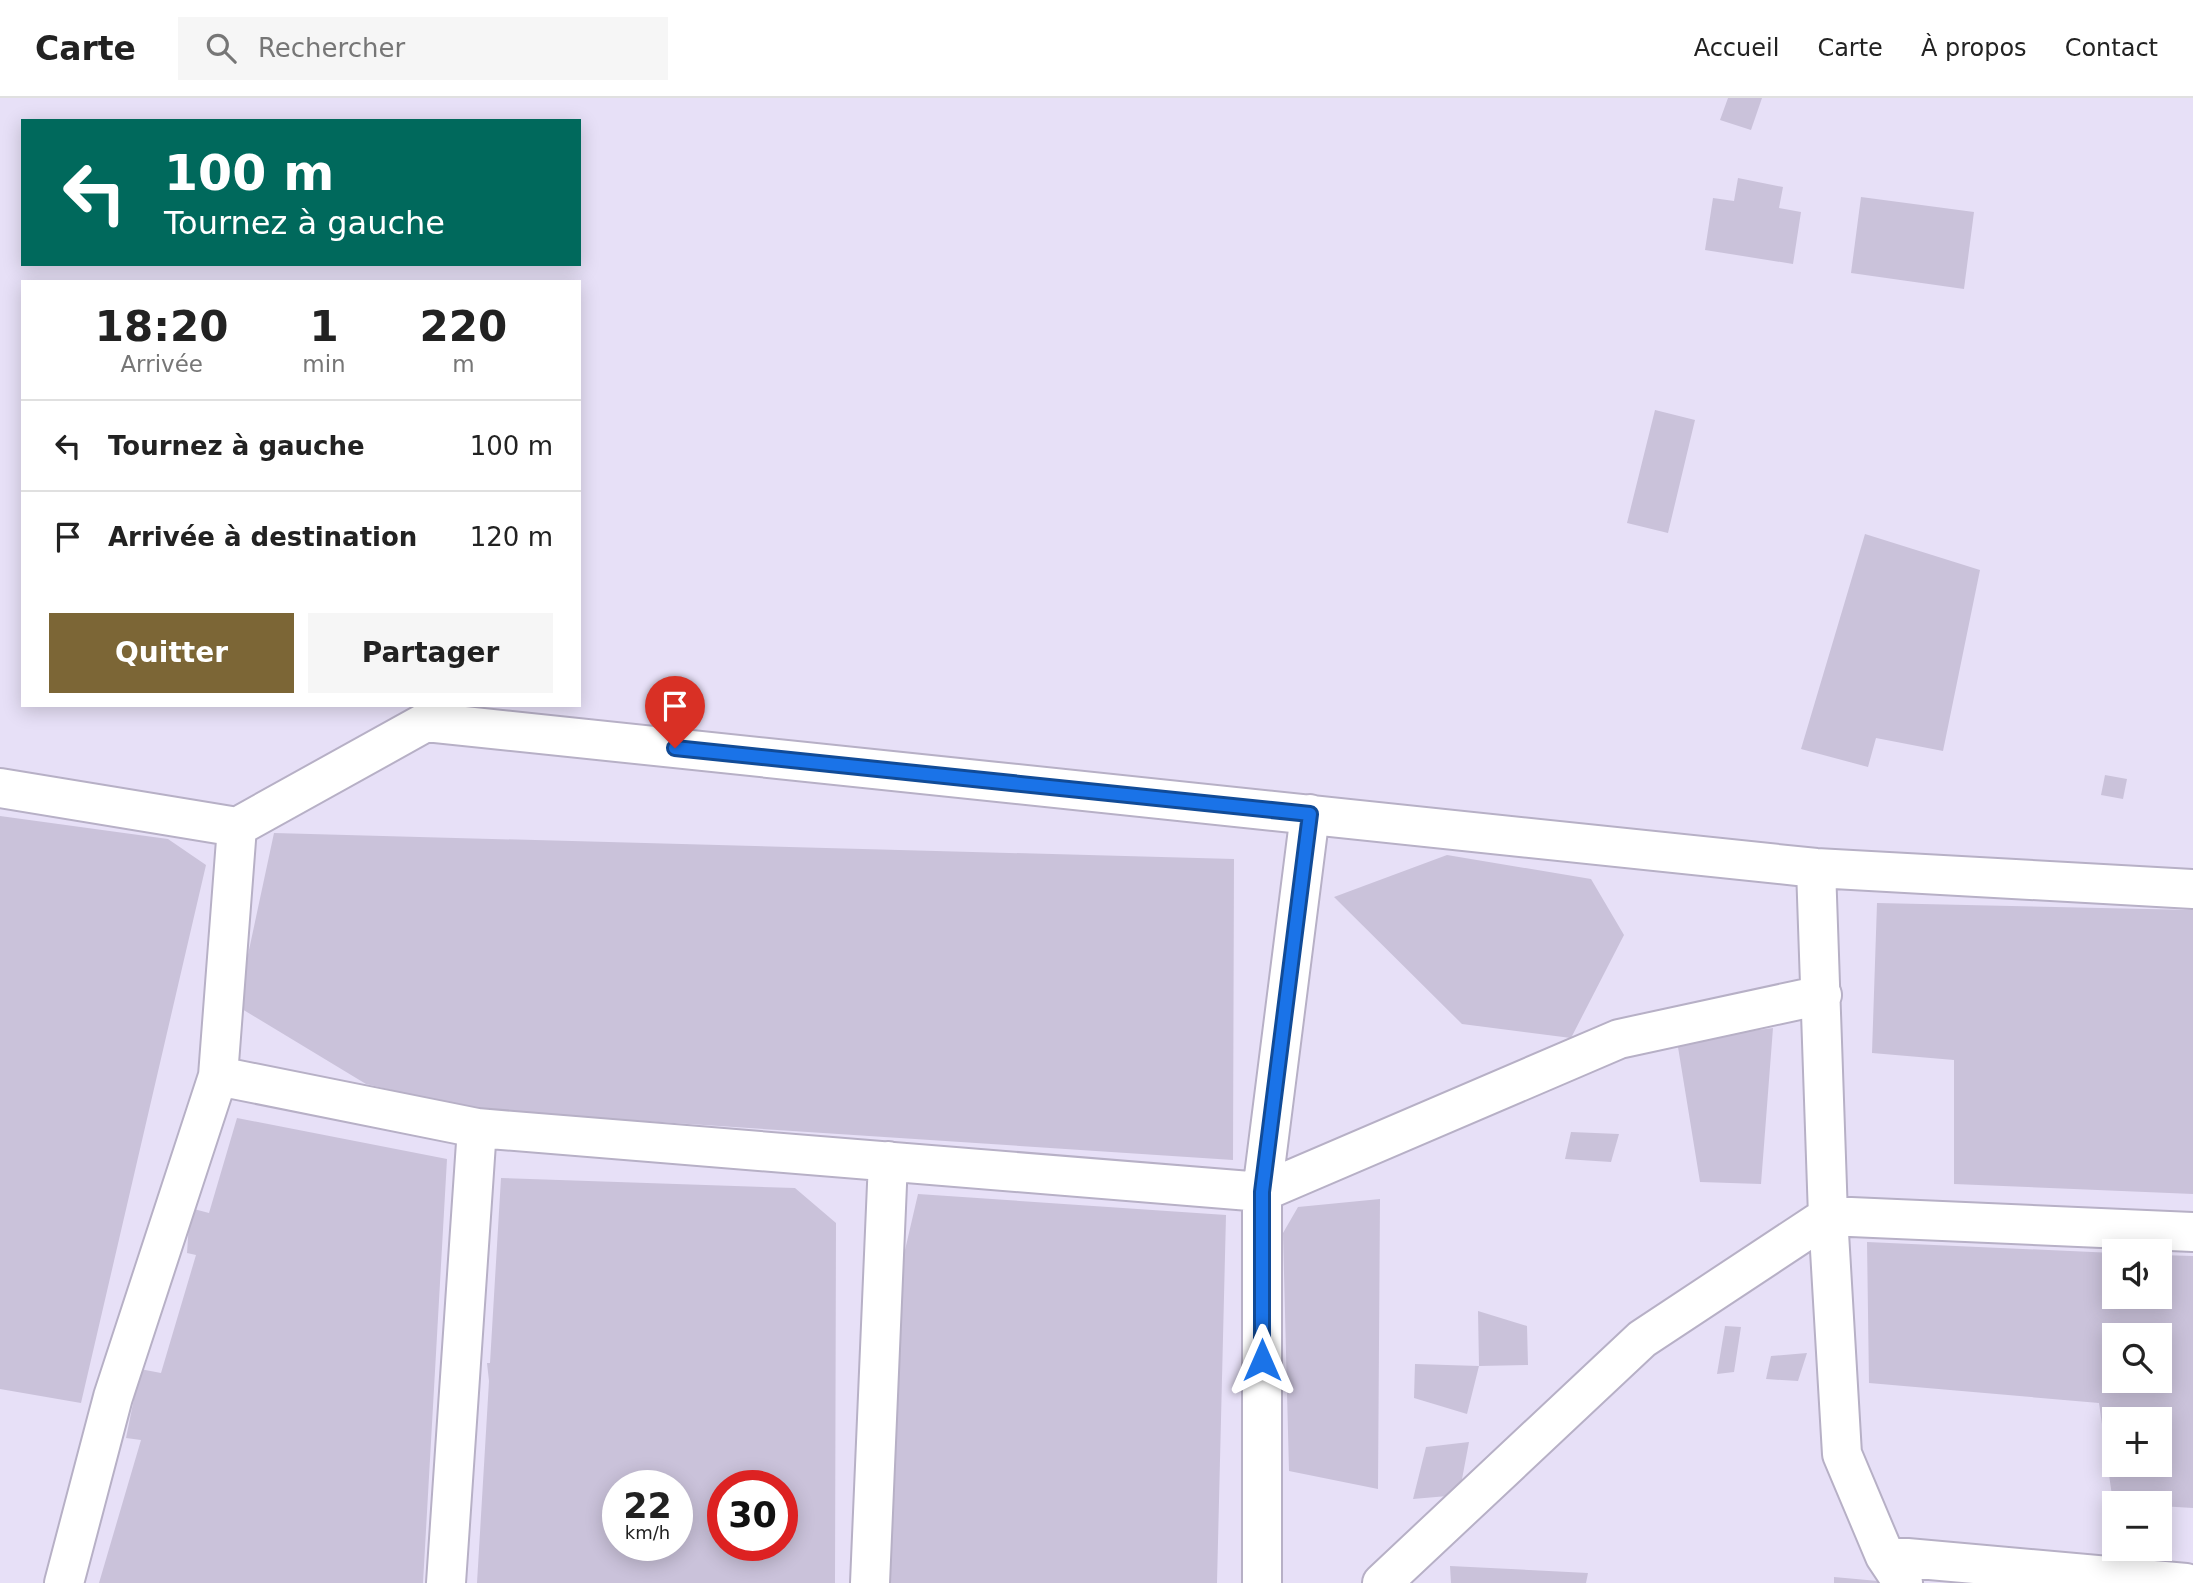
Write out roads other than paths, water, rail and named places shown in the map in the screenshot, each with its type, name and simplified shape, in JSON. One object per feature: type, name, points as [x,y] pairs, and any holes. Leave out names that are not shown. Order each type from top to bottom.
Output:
[{"type":"street","points":[[0,788],[237,827],[426,722],[1816,868],[2193,888]]},
{"type":"street","points":[[1262,1583],[1262,1192],[1310,814]]},
{"type":"street","points":[[64,1583],[113,1397],[218,1076],[237,827]]},
{"type":"street","points":[[1816,868],[1828,1216],[1842,1454],[1894,1570],[2186,1583]]},
{"type":"street","points":[[218,1076],[477,1128],[1262,1192],[1619,1039],[1822,995]]},
{"type":"street","points":[[446,1583],[477,1128]]},
{"type":"street","points":[[870,1583],[888,1161]]},
{"type":"street","points":[[1382,1583],[1642,1339],[1828,1216],[2193,1232]]}]
